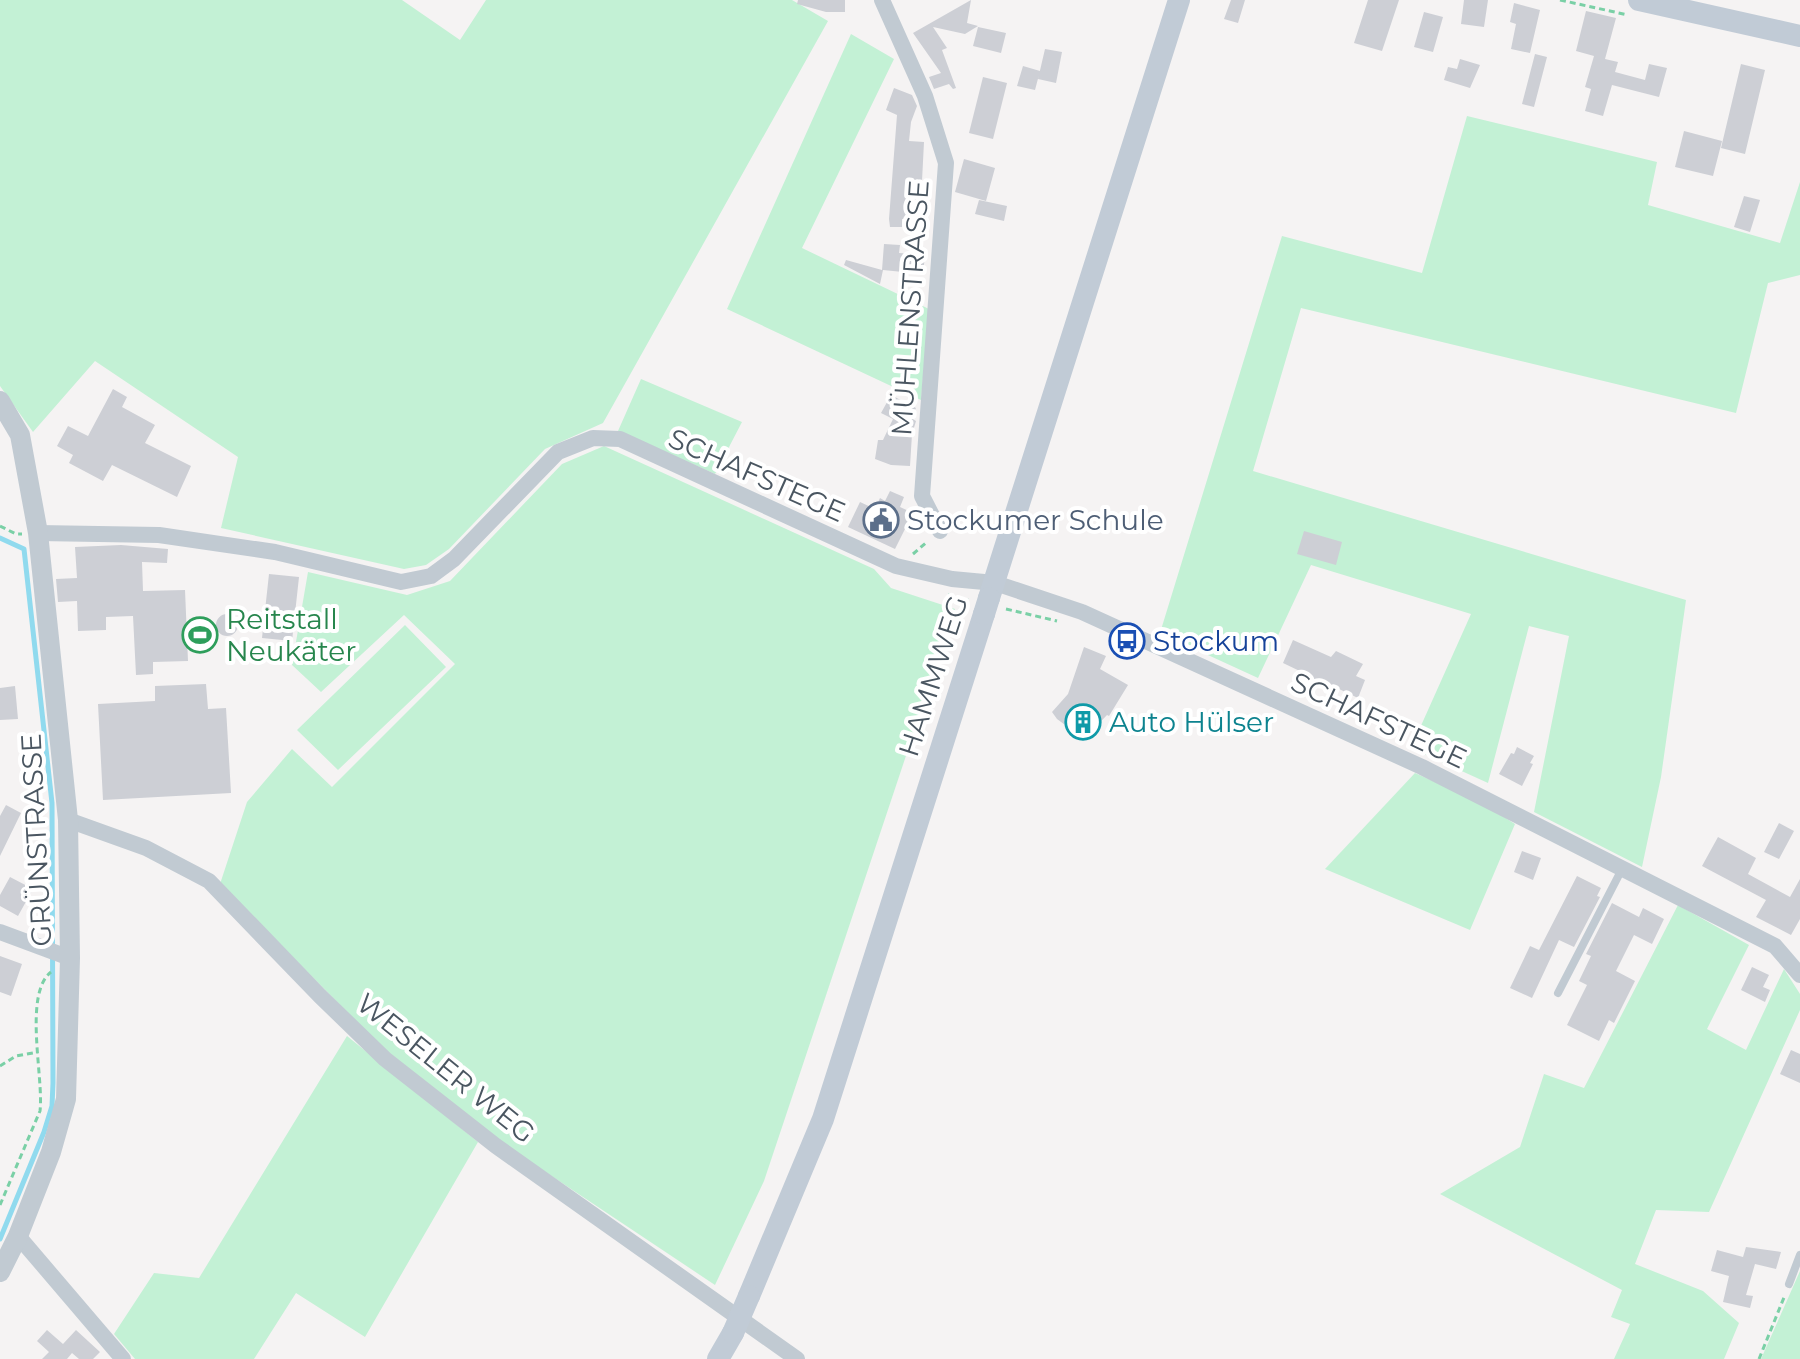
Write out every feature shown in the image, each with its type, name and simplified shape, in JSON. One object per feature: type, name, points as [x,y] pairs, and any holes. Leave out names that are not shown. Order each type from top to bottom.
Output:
[{"type":"main road","name":"HAMMWEG","points":[[718,1359],[733,1333],[823,1119],[1179,0]]},
{"type":"main road","points":[[1639,0],[1800,36]]},
{"type":"street","name":"MÜHLENSTRASSE","points":[[882,0],[925,96],[946,163],[922,496],[940,531]]},
{"type":"street","name":"GRÜNSTRASSE","points":[[0,401],[20,435],[38,533],[68,820],[70,958],[66,1099],[51,1152],[18,1236],[0,1272]]},
{"type":"street","name":"SCHAFSTEGE","points":[[38,533],[159,535],[275,552],[401,582],[431,576],[454,559],[558,452],[593,438],[620,439],[896,566],[952,579],[990,598],[1082,612],[1408,760],[1775,946],[1800,975]]},
{"type":"street","name":"WESELER WEG","points":[[68,820],[146,848],[209,881],[385,1059],[496,1146],[797,1359]]},
{"type":"street","points":[[0,932],[70,958]]},
{"type":"street","points":[[18,1236],[123,1359]]},
{"type":"lane","points":[[1558,993],[1622,869]]},
{"type":"lane","points":[[1789,1284],[1800,1255]]},
{"type":"path","points":[[896,566],[940,531]]},
{"type":"path","points":[[0,1205],[40,1111],[42,1096],[36,1031],[39,994],[46,976],[70,958]]},
{"type":"path","points":[[0,1066],[16,1056],[38,1052]]},
{"type":"path","points":[[1759,1359],[1789,1284]]},
{"type":"green space","points":[[0,0],[402,0],[460,40],[486,0],[792,0],[828,21],[603,423],[545,449],[449,549],[426,565],[404,569],[221,528],[238,457],[95,361],[33,432],[0,386]]},
{"type":"green space","points":[[851,34],[894,59],[802,248],[929,309],[921,400],[727,309]]},
{"type":"green space","points":[[1467,116],[1657,162],[1648,205],[1780,243],[1800,182],[1800,275],[1768,283],[1736,413],[1301,308],[1253,471],[1686,600],[1661,777],[1642,867],[1534,812],[1569,636],[1529,626],[1488,783],[1411,748],[1471,614],[1311,565],[1258,678],[1160,633],[1282,236],[1422,273]]},
{"type":"green space","points":[[641,379],[742,422],[715,474],[618,431]]},
{"type":"green space","points":[[604,446],[874,569],[891,588],[955,609],[764,1181],[715,1285],[505,1145],[390,1055],[220,884],[247,802],[292,749],[332,787],[455,664],[404,615],[321,692],[292,665],[308,572],[407,595],[450,581],[562,464]]},
{"type":"green space","points":[[405,625],[446,667],[338,770],[297,730]]},
{"type":"green space","points":[[1415,773],[1482,803],[1515,824],[1470,930],[1325,869]]},
{"type":"green space","points":[[1678,905],[1749,945],[1707,1029],[1746,1050],[1784,969],[1800,994],[1800,1010],[1709,1212],[1656,1210],[1635,1264],[1703,1291],[1739,1323],[1724,1359],[1614,1359],[1630,1324],[1611,1317],[1622,1290],[1440,1194],[1520,1147],[1544,1074],[1584,1088]]},
{"type":"green space","points":[[347,1036],[478,1142],[365,1337],[296,1293],[254,1359],[135,1359],[114,1334],[154,1273],[199,1278]]},
{"type":"green space","points":[[1800,1271],[1800,1359],[1761,1359]]},
{"type":"building","points":[[798,0],[845,0],[845,12],[826,12],[797,4]]},
{"type":"building","points":[[971,0],[967,23],[978,26],[965,34],[933,27],[947,48],[942,50],[956,88],[949,84],[934,89],[929,77],[941,73],[913,33]]},
{"type":"building","points":[[1231,0],[1245,0],[1238,23],[1224,19]]},
{"type":"building","points":[[1368,0],[1399,0],[1382,51],[1354,43]]},
{"type":"building","points":[[1464,0],[1488,0],[1484,27],[1461,24]]},
{"type":"building","points":[[1514,3],[1540,10],[1530,53],[1511,49],[1516,24],[1510,22]]},
{"type":"building","points":[[1586,11],[1616,18],[1605,59],[1618,62],[1615,72],[1645,80],[1649,64],[1667,68],[1659,97],[1612,85],[1603,116],[1585,111],[1591,89],[1585,87],[1594,56],[1576,51]]},
{"type":"building","points":[[1424,12],[1443,17],[1433,52],[1414,47]]},
{"type":"building","points":[[978,27],[1006,33],[1001,53],[973,46]]},
{"type":"building","points":[[1045,49],[1062,52],[1056,83],[1038,79]]},
{"type":"building","points":[[1535,54],[1547,57],[1534,107],[1522,104]]},
{"type":"building","points":[[1460,59],[1480,65],[1470,88],[1444,80],[1448,67],[1457,69]]},
{"type":"building","points":[[1741,64],[1765,70],[1745,154],[1721,148]]},
{"type":"building","points":[[1023,66],[1040,71],[1035,90],[1017,86]]},
{"type":"building","points":[[983,77],[1007,83],[993,139],[969,133]]},
{"type":"building","points":[[894,88],[912,95],[917,106],[909,141],[924,142],[920,220],[902,219],[902,227],[890,227],[889,219],[897,115],[886,110]]},
{"type":"building","points":[[1684,131],[1722,141],[1713,176],[1675,167]]},
{"type":"building","points":[[964,159],[995,168],[986,201],[955,192]]},
{"type":"building","points":[[1744,196],[1760,200],[1750,232],[1734,227]]},
{"type":"building","points":[[979,200],[1007,206],[1004,221],[975,214]]},
{"type":"building","points":[[884,244],[900,245],[899,253],[925,255],[923,274],[883,270],[880,284],[844,265],[846,260],[882,270]]},
{"type":"building","points":[[113,389],[127,397],[122,407],[155,425],[145,443],[191,466],[177,497],[112,465],[103,481],[69,463],[73,455],[57,446],[68,426],[88,436]]},
{"type":"building","points":[[891,395],[916,408],[911,418],[916,421],[910,466],[891,465],[875,459],[878,440],[883,440],[893,419],[881,413]]},
{"type":"building","name":"Stockumer Schule","points":[[890,491],[904,497],[900,507],[913,513],[895,549],[848,527],[860,502],[875,509],[880,498],[885,501]]},
{"type":"building","points":[[1304,531],[1342,542],[1336,565],[1297,554]]},
{"type":"building","points":[[121,545],[168,549],[167,563],[142,562],[143,591],[185,590],[188,661],[153,662],[153,674],[136,675],[133,616],[106,617],[106,630],[78,631],[77,601],[58,602],[56,579],[77,578],[75,547]]},
{"type":"building","points":[[269,574],[299,577],[292,641],[262,638]]},
{"type":"building","points":[[227,614],[235,617],[238,625],[235,633],[227,636],[219,633],[216,625],[219,617]]},
{"type":"building","points":[[1293,640],[1331,657],[1336,651],[1363,664],[1356,676],[1365,680],[1358,698],[1307,677],[1283,663]]},
{"type":"building","points":[[1084,647],[1106,656],[1100,669],[1128,685],[1109,716],[1084,739],[1052,712],[1068,694]]},
{"type":"building","points":[[206,684],[208,709],[226,708],[231,793],[103,800],[98,704],[155,701],[155,686]]},
{"type":"building","points":[[15,686],[18,719],[0,720],[0,688]]},
{"type":"building","points":[[1517,747],[1534,756],[1522,786],[1499,774]]},
{"type":"building","points":[[6,805],[21,813],[0,856],[0,816]]},
{"type":"building","points":[[1779,823],[1794,831],[1779,859],[1764,852]]},
{"type":"building","points":[[1718,837],[1756,858],[1748,874],[1790,897],[1800,879],[1800,919],[1791,935],[1756,917],[1766,900],[1702,866]]},
{"type":"building","points":[[1522,851],[1541,858],[1533,880],[1514,872]]},
{"type":"building","points":[[1577,876],[1601,888],[1597,896],[1600,897],[1574,947],[1559,940],[1532,998],[1510,988],[1530,946],[1539,950]]},
{"type":"building","points":[[10,877],[33,889],[18,916],[0,906],[0,895]]},
{"type":"building","points":[[1612,903],[1639,917],[1643,908],[1664,919],[1652,944],[1634,935],[1616,971],[1635,981],[1614,1023],[1609,1020],[1599,1041],[1567,1025],[1587,985],[1579,981],[1591,956],[1586,954]]},
{"type":"building","points":[[0,956],[22,964],[11,996],[0,992]]},
{"type":"building","points":[[1752,967],[1769,975],[1763,987],[1770,990],[1765,1002],[1741,990]]},
{"type":"building","points":[[1791,1050],[1800,1054],[1800,1083],[1780,1074]]},
{"type":"building","points":[[1746,1247],[1781,1252],[1776,1269],[1755,1264],[1746,1295],[1753,1296],[1750,1308],[1723,1302],[1729,1276],[1711,1271],[1717,1250],[1743,1257]]},
{"type":"building","points":[[47,1330],[63,1344],[76,1330],[100,1352],[93,1359],[79,1359],[72,1353],[67,1359],[42,1359],[49,1352],[37,1341]]},
{"type":"waterway","points":[[0,538],[24,549],[52,803],[53,1083],[52,1106],[44,1132],[0,1239]]},
{"type":"place","name":"Stockumer Schule","points":[[881,520]]},
{"type":"place","name":"Reitstall Neukäter","points":[[200,635]]},
{"type":"place","name":"Stockum","points":[[1127,641]]},
{"type":"place","name":"Auto Hülser","points":[[1083,722]]}]
